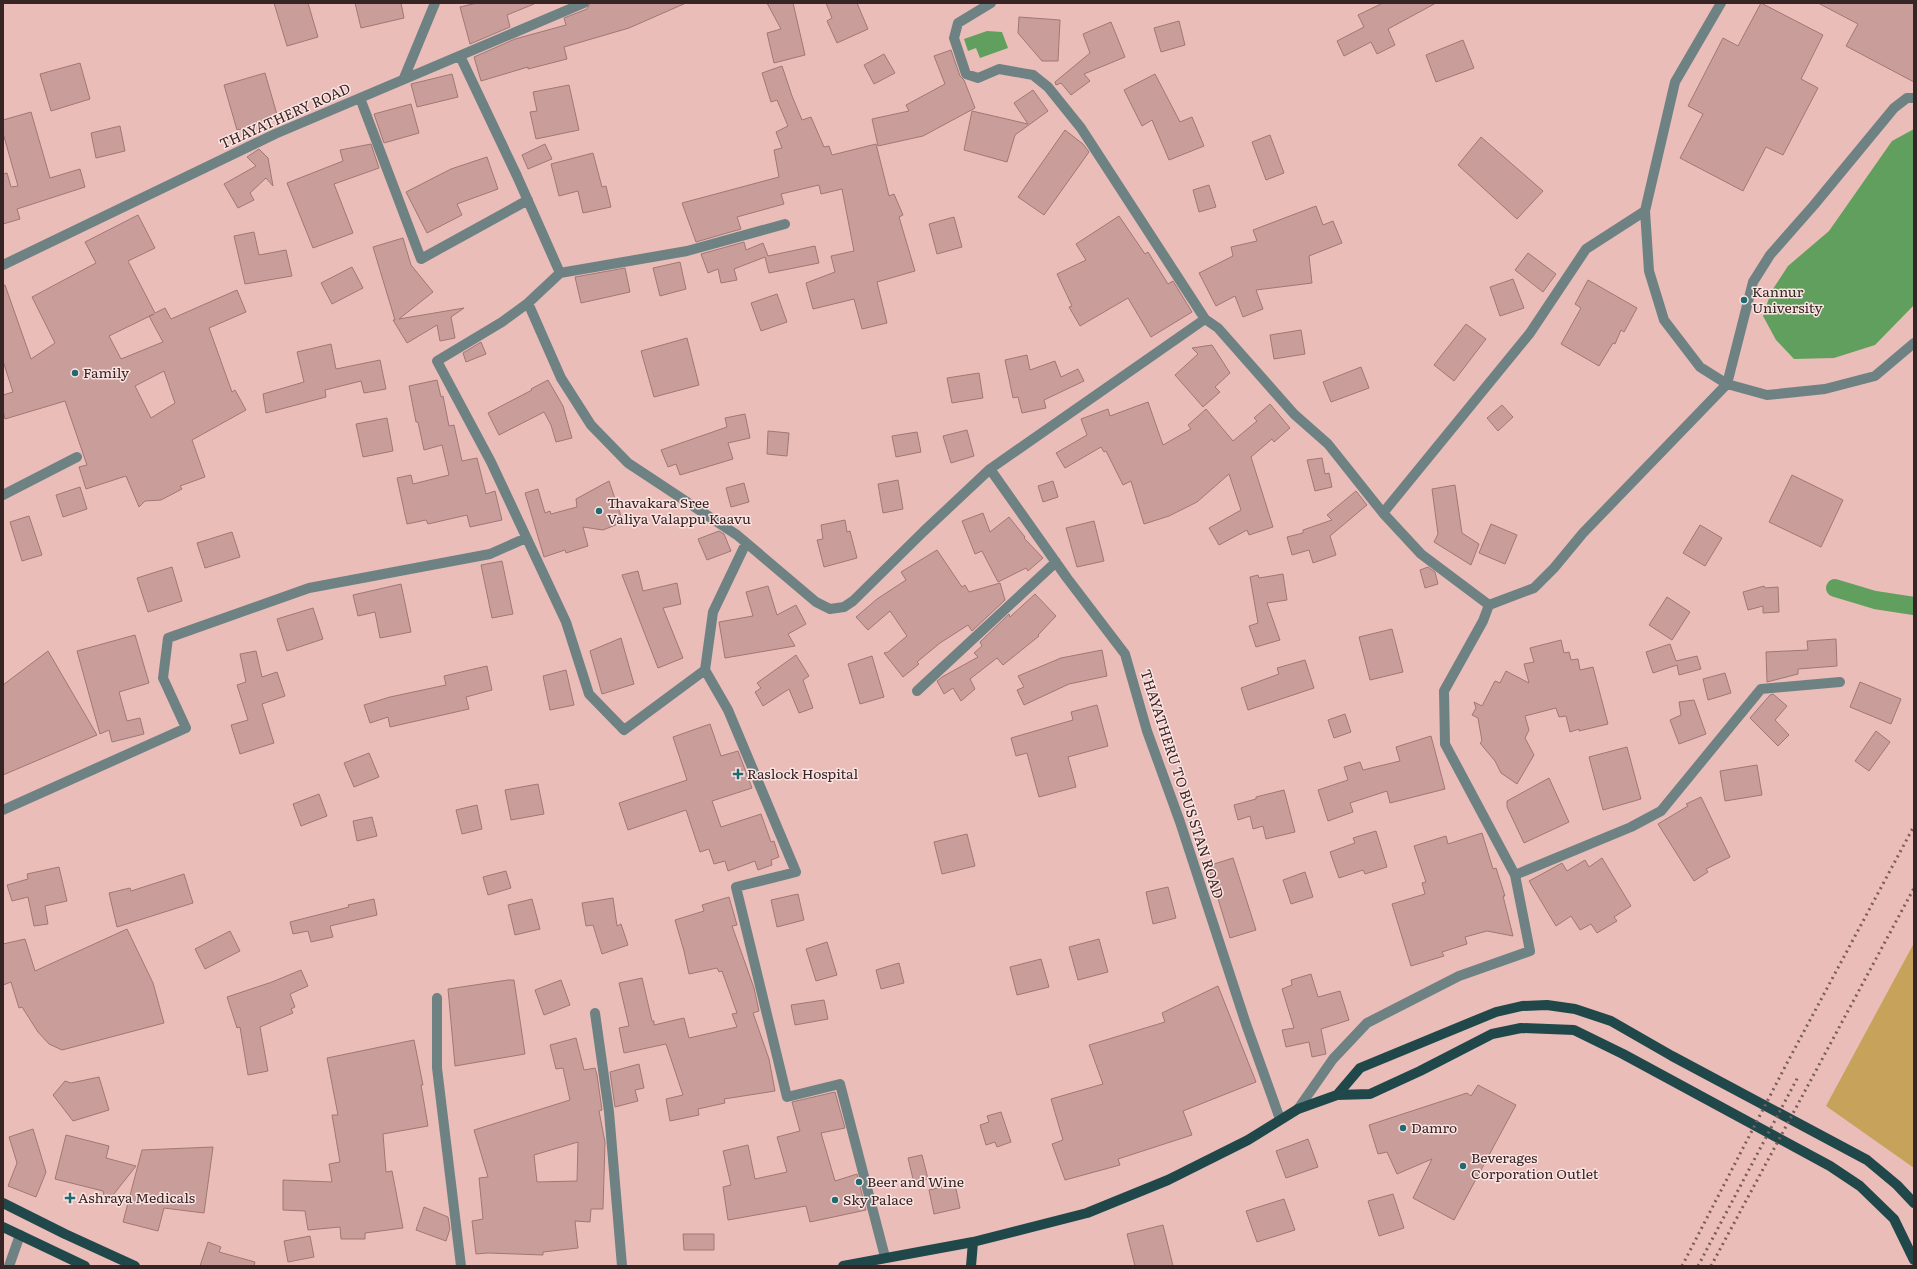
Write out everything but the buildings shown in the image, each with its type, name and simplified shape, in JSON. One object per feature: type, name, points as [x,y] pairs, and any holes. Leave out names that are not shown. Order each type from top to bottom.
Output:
[{"type":"main road","points":[[1337,1095],[1360,1068],[1496,1012],[1522,1006],[1547,1005],[1575,1009],[1611,1021],[1867,1160],[1898,1185],[1914,1204]]},
{"type":"main road","points":[[843,1266],[885,1257],[973,1242],[1053,1223],[1087,1213],[1168,1180],[1248,1140],[1298,1109],[1337,1095],[1370,1094],[1492,1034],[1521,1028],[1538,1027],[1574,1030],[1623,1054],[1731,1114],[1830,1166],[1860,1186],[1894,1219],[1914,1260]]},
{"type":"main road","points":[[3,1203],[135,1266]]},
{"type":"main road","points":[[3,1227],[85,1266]]},
{"type":"main road","points":[[971,1266],[973,1242]]},
{"type":"street","points":[[404,78],[435,3]]},
{"type":"street","name":"THAYATHERY ROAD","points":[[3,265],[275,134],[404,78],[460,56],[584,3]]},
{"type":"street","points":[[991,3],[958,23],[954,38],[966,74],[978,78],[999,69],[1033,75],[1048,87],[1081,128],[1205,319],[1218,328],[1294,414],[1328,444],[1383,513],[1421,554],[1489,606]]},
{"type":"street","points":[[1721,3],[1675,82],[1645,211],[1649,271],[1664,320],[1700,367],[1727,384],[1767,395],[1825,389],[1875,376],[1914,344]]},
{"type":"street","points":[[460,56],[528,200],[560,273]]},
{"type":"street","points":[[360,98],[421,259],[528,200]]},
{"type":"street","points":[[1298,1109],[1333,1059],[1367,1023],[1460,976],[1530,952],[1515,874],[1445,744],[1444,691],[1483,621],[1489,606],[1534,588],[1589,527],[1727,384],[1754,282],[1770,255],[1814,205],[1894,108],[1907,98],[1914,98]]},
{"type":"street","points":[[1383,513],[1530,334],[1586,249],[1645,211]]},
{"type":"street","points":[[704,670],[624,730],[590,694],[566,622],[491,462],[437,361],[502,322],[528,302],[560,273],[687,251],[785,224]]},
{"type":"street","points":[[528,302],[561,378],[591,425],[628,463],[746,543],[816,602],[830,609],[844,607],[853,602],[924,531],[990,469],[1205,319]]},
{"type":"street","points":[[3,495],[77,457]]},
{"type":"street","name":"THAYATHERU TO BUS STAN ROAD","points":[[990,469],[1056,562],[1125,654],[1147,731],[1180,822],[1246,1024],[1280,1119]]},
{"type":"street","points":[[3,810],[186,728],[163,678],[168,638],[309,588],[490,554],[526,538]]},
{"type":"street","points":[[746,543],[713,612],[704,670],[728,710],[796,872],[736,887],[787,1097],[840,1084],[885,1257]]},
{"type":"street","points":[[917,691],[1056,562]]},
{"type":"street","points":[[1515,874],[1631,827],[1661,811],[1761,690],[1840,682]]},
{"type":"street","points":[[437,998],[437,1068],[461,1266]]},
{"type":"street","points":[[595,1013],[609,1112],[622,1266]]},
{"type":"street","points":[[8,1266],[20,1235]]},
{"type":"shaded area","points":[[987,31],[1002,32],[1008,48],[980,58],[976,48],[968,51],[964,39]]},
{"type":"shaded area","points":[[1914,129],[1914,305],[1875,345],[1834,358],[1794,359],[1776,340],[1763,316],[1771,292],[1788,266],[1829,231],[1892,141]]},
{"type":"shaded area","points":[[1914,943],[1914,1168],[1826,1106]]},
{"type":"waterway","points":[[1835,588],[1875,600],[1914,606]]},
{"type":"railway","points":[[1682,1266],[1787,1063],[1914,826]]},
{"type":"railway","points":[[1711,1266],[1914,888]]},
{"type":"railway","points":[[1698,1266],[1799,1075]]},
{"type":"place","name":"Kannur University","points":[[1744,300]]},
{"type":"place","name":"Family","points":[[75,373]]},
{"type":"place","name":"Thavakara Sree Valiya Valappu Kaavu","points":[[599,511]]},
{"type":"place","name":"Raslock Hospital","points":[[738,774]]},
{"type":"place","name":"Damro","points":[[1403,1128]]},
{"type":"place","name":"Beverages Corporation Outlet","points":[[1463,1166]]},
{"type":"place","name":"Beer and Wine","points":[[859,1182]]},
{"type":"place","name":"Ashraya Medicals","points":[[70,1198]]},
{"type":"place","name":"Sky Palace","points":[[835,1200]]}]
